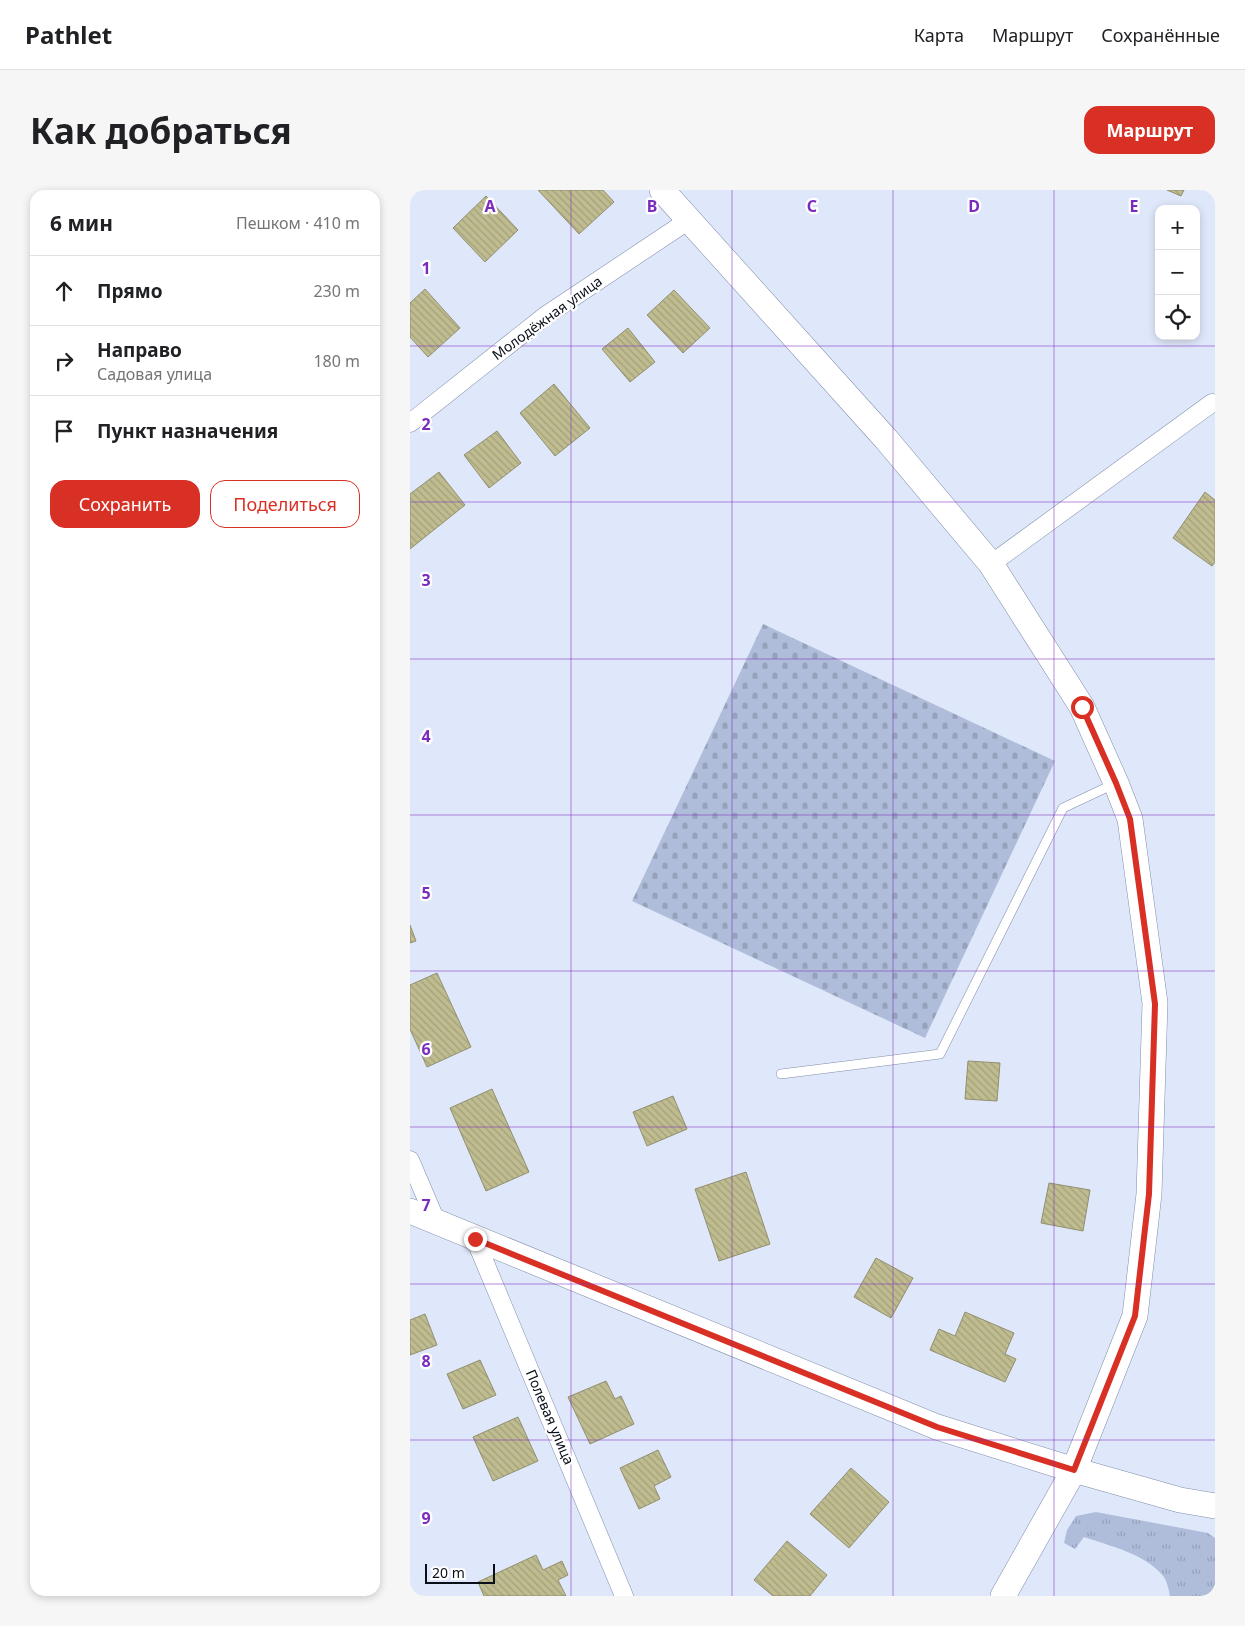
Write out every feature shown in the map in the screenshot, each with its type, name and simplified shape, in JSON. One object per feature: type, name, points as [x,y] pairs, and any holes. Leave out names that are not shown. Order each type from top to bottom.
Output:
[{"type":"main road","points":[[662,190],[886,439],[991,564],[1082,707],[1130,819],[1155,1004],[1149,1194],[1135,1316],[1074,1470],[1003,1596]]},
{"type":"main road","points":[[410,1211],[937,1427],[1074,1470],[1180,1500],[1215,1506]]},
{"type":"street","name":"Молодёжная улица","points":[[410,423],[545,316],[689,220]]},
{"type":"street","points":[[991,564],[1214,399]]},
{"type":"street","points":[[410,1160],[436,1221]]},
{"type":"street","name":"Полевая улица","points":[[475,1239],[624,1596]]},
{"type":"lane","points":[[781,1074],[940,1054],[1063,808],[1116,783]]},
{"type":"green space","points":[[763,624],[1055,761],[925,1038],[632,901]]},
{"type":"green space","points":[[1096,1512],[1208,1533],[1215,1538],[1215,1590],[1212,1596],[1170,1596],[1164,1577],[1148,1562],[1138,1557],[1084,1537],[1075,1549],[1064,1543],[1067,1530],[1076,1516]]},
{"type":"building","points":[[538,190],[603,190],[614,202],[579,234]]},
{"type":"building","points":[[1167,190],[1184,190],[1181,196]]},
{"type":"building","points":[[486,196],[518,230],[485,262],[453,228]]},
{"type":"building","points":[[425,289],[460,328],[428,357],[410,337],[410,303]]},
{"type":"building","points":[[674,290],[710,328],[683,353],[647,315]]},
{"type":"building","points":[[628,328],[655,362],[630,382],[602,349]]},
{"type":"building","points":[[554,384],[590,428],[555,456],[520,413]]},
{"type":"building","points":[[497,431],[521,463],[489,488],[464,455]]},
{"type":"building","points":[[439,472],[465,505],[410,549],[410,494]]},
{"type":"building","points":[[1205,492],[1215,500],[1215,562],[1212,566],[1173,538]]},
{"type":"building","points":[[410,925],[416,941],[410,943]]},
{"type":"building","points":[[437,973],[471,1047],[427,1067],[410,1029],[410,985]]},
{"type":"building","points":[[968,1061],[1000,1063],[997,1101],[965,1099]]},
{"type":"building","points":[[492,1089],[529,1172],[486,1191],[450,1108]]},
{"type":"building","points":[[673,1096],[687,1129],[647,1146],[633,1112]]},
{"type":"building","points":[[746,1172],[770,1244],[719,1261],[695,1189]]},
{"type":"building","points":[[1049,1183],[1090,1190],[1083,1231],[1041,1223]]},
{"type":"building","points":[[876,1258],[913,1278],[891,1318],[854,1297]]},
{"type":"building","points":[[965,1312],[1014,1333],[1005,1354],[1016,1359],[1005,1382],[930,1350],[939,1329],[955,1336]]},
{"type":"building","points":[[425,1314],[437,1345],[410,1355],[410,1320]]},
{"type":"building","points":[[480,1360],[496,1395],[463,1409],[447,1374]]},
{"type":"building","points":[[606,1381],[615,1399],[621,1396],[634,1424],[590,1444],[568,1397]]},
{"type":"building","points":[[518,1417],[538,1461],[493,1481],[473,1437]]},
{"type":"building","points":[[658,1450],[671,1477],[654,1486],[660,1499],[639,1509],[620,1468]]},
{"type":"building","points":[[851,1468],[889,1502],[849,1548],[810,1514]]},
{"type":"building","points":[[787,1541],[827,1575],[810,1596],[773,1596],[754,1580]]},
{"type":"building","points":[[536,1555],[543,1570],[562,1561],[568,1575],[558,1580],[566,1596],[484,1596],[478,1582]]},
{"type":"route","points":[[475,1239],[937,1427],[1074,1470],[1135,1316],[1149,1194],[1155,1004],[1130,819],[1082,707]]}]
